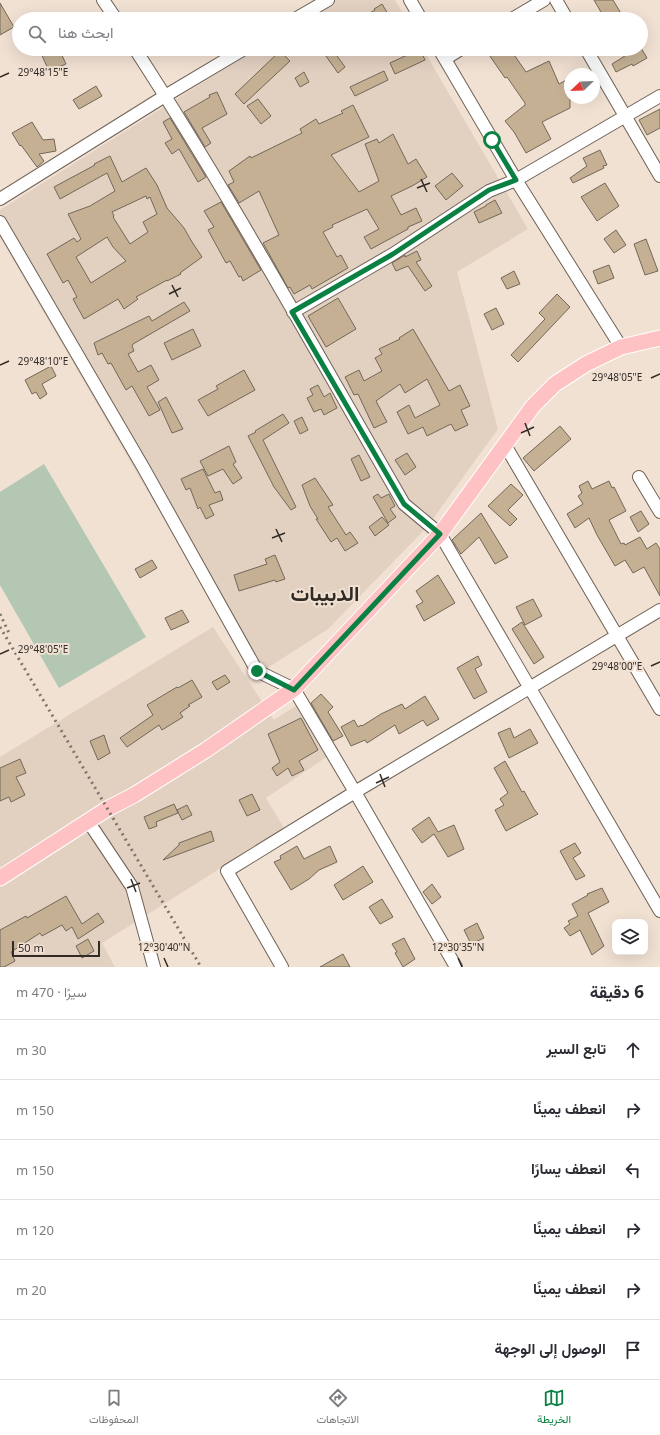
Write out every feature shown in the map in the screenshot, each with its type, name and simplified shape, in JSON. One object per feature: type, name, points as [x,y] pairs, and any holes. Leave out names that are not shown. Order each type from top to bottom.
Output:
[{"type":"main road","points":[[0,878],[88,821],[206,750],[294,690],[440,534],[533,406],[555,384],[586,364],[622,347],[660,338]]},
{"type":"street","points":[[104,0],[112,12]]},
{"type":"street","points":[[307,12],[328,0]]},
{"type":"street","points":[[410,0],[417,12]]},
{"type":"street","points":[[524,12],[544,0]]},
{"type":"street","points":[[556,0],[564,12]]},
{"type":"street","points":[[139,56],[165,96],[404,504],[440,534],[660,911]]},
{"type":"street","points":[[0,199],[232,56]]},
{"type":"street","points":[[443,56],[516,180],[622,347]]},
{"type":"street","points":[[590,56],[660,176]]},
{"type":"street","points":[[292,312],[393,254],[489,190],[516,180],[660,96]]},
{"type":"street","points":[[0,222],[143,467],[257,671],[294,690],[456,967]]},
{"type":"street","points":[[505,445],[660,709]]},
{"type":"street","points":[[639,477],[660,512]]},
{"type":"street","points":[[282,967],[227,871],[529,687],[660,610]]},
{"type":"street","points":[[88,821],[132,887],[154,967]]},
{"type":"shaded area","points":[[334,0],[395,0],[402,12],[315,12]]},
{"type":"shaded area","points":[[245,56],[427,56],[528,229],[457,272],[498,429],[427,527],[328,629],[255,676],[0,237],[0,210]]},
{"type":"shaded area","points":[[213,627],[274,720],[297,705],[328,756],[266,798],[284,828],[102,943],[115,967],[0,967],[0,757]]},
{"type":"green space","points":[[44,464],[146,637],[59,688],[0,585],[0,492]]},
{"type":"building","points":[[594,0],[613,0],[620,12],[601,12]]},
{"type":"building","points":[[0,3],[12,24],[12,28],[0,35]]},
{"type":"building","points":[[382,4],[387,12],[371,12],[375,10],[374,9]]},
{"type":"building","points":[[42,56],[62,56],[66,64],[49,71]]},
{"type":"building","points":[[275,56],[285,56],[290,61],[244,104],[235,94]]},
{"type":"building","points":[[326,56],[337,56],[345,67],[338,73]]},
{"type":"building","points":[[405,56],[423,56],[425,60],[395,74],[390,63]]},
{"type":"building","points":[[490,56],[515,56],[526,72],[549,61],[559,84],[564,81],[564,104],[570,104],[570,108],[542,122],[551,139],[526,153],[514,132],[505,121],[525,105],[507,77],[505,78]]},
{"type":"building","points":[[625,56],[646,56],[647,58],[633,66],[632,64],[616,72],[612,64]]},
{"type":"building","points":[[384,71],[388,80],[355,96],[350,87]]},
{"type":"building","points":[[304,72],[309,82],[300,87],[295,78]]},
{"type":"building","points":[[96,86],[102,96],[79,109],[73,100]]},
{"type":"building","points":[[217,92],[227,114],[202,128],[211,143],[205,147],[184,112],[210,97],[209,95]]},
{"type":"building","points":[[258,99],[271,116],[261,124],[247,106]]},
{"type":"building","points":[[353,105],[369,137],[331,155],[359,192],[379,181],[365,144],[377,139],[379,143],[393,134],[408,164],[416,159],[427,177],[391,196],[401,215],[416,208],[422,221],[408,227],[408,229],[371,249],[364,237],[379,229],[367,209],[332,225],[333,227],[323,232],[337,257],[341,255],[348,268],[312,289],[310,285],[294,294],[290,287],[288,288],[263,243],[279,235],[259,191],[239,203],[228,185],[234,182],[229,171],[250,156],[251,158],[302,133],[300,129],[316,119],[319,124],[343,113],[341,111]]},
{"type":"building","points":[[660,109],[660,128],[647,135],[639,120]]},
{"type":"building","points":[[170,118],[206,177],[198,182],[179,149],[172,154],[165,143],[172,139],[163,122]]},
{"type":"building","points":[[32,122],[43,140],[54,139],[56,151],[39,154],[44,161],[37,167],[21,145],[20,146],[12,133]]},
{"type":"building","points":[[600,150],[607,165],[603,166],[604,168],[573,183],[570,178],[587,166],[583,158]]},
{"type":"building","points":[[110,156],[122,182],[146,168],[157,185],[167,208],[184,228],[202,257],[180,273],[181,274],[136,297],[138,299],[124,309],[118,299],[84,319],[73,299],[77,297],[68,280],[63,283],[47,254],[74,238],[77,242],[81,239],[68,214],[90,206],[115,191],[107,173],[60,199],[54,187],[95,165],[94,164]],"holes":[[[146,196],[147,199],[150,197],[157,214],[143,222],[148,232],[130,244],[113,217],[112,212]],[[107,237],[113,247],[126,261],[91,283],[76,257]]]},
{"type":"building","points":[[452,173],[463,186],[446,200],[435,186]]},
{"type":"building","points":[[605,183],[619,206],[597,221],[581,197]]},
{"type":"building","points":[[495,200],[502,213],[479,223],[474,212]]},
{"type":"building","points":[[221,202],[261,270],[243,281],[230,261],[226,263],[208,230],[214,227],[204,211]]},
{"type":"building","points":[[616,230],[626,245],[614,253],[604,239]]},
{"type":"building","points":[[646,239],[658,271],[645,275],[634,244]]},
{"type":"building","points":[[417,251],[421,260],[416,262],[432,286],[425,291],[408,266],[396,271],[392,263],[405,255],[405,257]]},
{"type":"building","points":[[609,265],[614,278],[598,284],[593,271]]},
{"type":"building","points":[[514,271],[520,284],[507,289],[501,278]]},
{"type":"building","points":[[557,294],[570,307],[518,362],[511,355],[545,319],[539,313]]},
{"type":"building","points":[[338,298],[356,329],[326,347],[308,316]]},
{"type":"building","points":[[184,302],[190,311],[133,344],[132,346],[134,351],[128,354],[138,372],[151,365],[159,380],[147,387],[160,410],[149,416],[132,386],[126,390],[111,363],[108,364],[102,353],[98,355],[94,343],[149,316],[152,321]]},
{"type":"building","points":[[496,308],[504,324],[492,330],[484,314]]},
{"type":"building","points":[[193,329],[201,346],[172,360],[164,343]]},
{"type":"building","points":[[413,329],[449,391],[460,385],[470,406],[461,410],[468,425],[455,431],[451,424],[427,436],[423,427],[408,434],[397,412],[409,405],[415,418],[440,405],[427,379],[405,393],[400,384],[376,401],[387,422],[374,428],[358,394],[354,395],[345,377],[359,370],[364,381],[382,371],[375,358],[382,354],[379,349],[400,339],[399,338]]},
{"type":"building","points":[[51,366],[56,376],[42,384],[47,394],[40,399],[36,392],[32,394],[25,380]]},
{"type":"building","points":[[244,370],[255,390],[208,416],[198,400],[218,389],[216,386]]},
{"type":"building","points":[[318,385],[324,397],[330,393],[337,408],[324,415],[321,409],[314,412],[307,398],[313,395],[310,389]]},
{"type":"building","points":[[166,397],[183,429],[172,433],[158,402]]},
{"type":"building","points":[[283,414],[289,423],[263,440],[296,507],[291,510],[274,487],[248,436]]},
{"type":"building","points":[[302,417],[308,430],[300,434],[294,421]]},
{"type":"building","points":[[560,426],[571,439],[534,471],[523,458]]},
{"type":"building","points":[[229,446],[236,462],[233,464],[242,478],[233,484],[223,469],[208,476],[200,461]]},
{"type":"building","points":[[407,453],[416,467],[405,475],[395,460]]},
{"type":"building","points":[[359,455],[370,477],[361,481],[351,459]]},
{"type":"building","points":[[203,469],[215,493],[220,491],[223,500],[209,505],[214,515],[206,519],[200,507],[198,509],[190,488],[186,490],[181,479]]},
{"type":"building","points":[[315,478],[333,505],[328,507],[346,535],[350,532],[358,543],[345,551],[337,538],[331,542],[316,519],[318,519],[310,506],[302,485]]},
{"type":"building","points":[[588,481],[592,489],[609,481],[612,488],[614,487],[626,511],[609,520],[621,544],[624,543],[625,545],[640,537],[647,549],[656,543],[660,549],[660,596],[644,567],[633,573],[625,560],[615,566],[589,518],[575,528],[567,514],[583,504],[578,496],[582,493],[579,486]]},
{"type":"building","points":[[511,484],[523,495],[508,510],[517,519],[510,526],[488,506]]},
{"type":"building","points":[[378,494],[381,498],[389,494],[395,506],[390,509],[396,517],[388,523],[373,497]]},
{"type":"building","points":[[641,511],[649,524],[638,532],[630,517]]},
{"type":"building","points":[[481,513],[508,557],[495,564],[479,537],[461,554],[452,540]]},
{"type":"building","points":[[382,517],[389,525],[375,536],[369,527]]},
{"type":"building","points":[[275,555],[285,579],[276,582],[275,580],[239,591],[234,575],[267,564],[265,559]]},
{"type":"building","points":[[152,560],[157,568],[140,578],[135,569]]},
{"type":"building","points":[[438,575],[455,603],[424,621],[416,606],[423,602],[416,591]]},
{"type":"building","points":[[533,599],[542,616],[525,625],[516,607]]},
{"type":"building","points":[[182,610],[189,622],[171,630],[165,618]]},
{"type":"building","points":[[522,622],[544,657],[534,664],[512,629]]},
{"type":"building","points":[[478,656],[482,665],[475,669],[487,692],[474,699],[457,668]]},
{"type":"building","points":[[225,675],[230,682],[217,690],[212,682]]},
{"type":"building","points":[[192,680],[202,697],[188,705],[190,706],[180,713],[183,717],[162,730],[159,725],[127,747],[120,738],[153,715],[147,705]]},
{"type":"building","points":[[321,694],[333,707],[328,712],[343,736],[333,741],[311,703]]},
{"type":"building","points":[[425,696],[439,719],[427,726],[423,720],[399,734],[395,725],[367,743],[365,740],[351,746],[341,727],[354,720],[358,727],[361,725],[362,726],[381,714],[402,704],[405,709]]},
{"type":"building","points":[[301,718],[318,750],[299,761],[304,770],[292,776],[288,768],[277,776],[272,768],[280,762],[268,734]]},
{"type":"building","points":[[510,728],[514,738],[530,729],[538,743],[509,758],[498,733]]},
{"type":"building","points":[[104,735],[110,753],[98,760],[90,741]]},
{"type":"building","points":[[20,759],[26,773],[16,777],[25,795],[11,802],[9,797],[0,801],[0,768]]},
{"type":"building","points":[[505,761],[522,792],[524,791],[538,814],[506,831],[495,810],[504,805],[500,799],[508,793],[494,768]]},
{"type":"building","points":[[252,794],[260,810],[247,816],[239,800]]},
{"type":"building","points":[[174,804],[178,813],[156,822],[157,826],[149,829],[144,817]]},
{"type":"building","points":[[187,805],[192,815],[182,820],[177,810]]},
{"type":"building","points":[[429,817],[438,832],[454,825],[464,849],[448,857],[434,834],[422,843],[412,829]]},
{"type":"building","points":[[211,831],[214,841],[163,860],[179,845],[179,843]]},
{"type":"building","points":[[575,843],[581,853],[573,858],[585,876],[576,880],[560,851]]},
{"type":"building","points":[[297,846],[304,859],[330,846],[337,862],[319,870],[309,879],[291,890],[274,862],[281,859],[280,856]]},
{"type":"building","points":[[363,866],[373,882],[343,900],[334,885]]},
{"type":"building","points":[[432,884],[441,897],[432,904],[423,892]]},
{"type":"building","points":[[602,888],[609,902],[588,913],[604,946],[592,955],[580,930],[570,936],[564,928],[570,924],[568,921],[578,916],[572,904],[588,895],[587,894]]},
{"type":"building","points":[[66,896],[82,924],[98,913],[104,922],[78,939],[72,927],[66,931],[62,925],[42,936],[40,933],[11,952],[15,961],[4,967],[0,967],[0,930],[26,916],[27,918]]},
{"type":"building","points":[[382,899],[393,917],[380,924],[369,907]]},
{"type":"building","points":[[477,923],[484,938],[471,944],[464,930]]},
{"type":"building","points":[[404,938],[415,959],[403,967],[392,944]]},
{"type":"building","points":[[88,939],[94,951],[82,958],[76,946]]},
{"type":"building","points":[[343,954],[350,967],[320,967]]},
{"type":"railway","points":[[0,614],[9,633]]},
{"type":"railway","points":[[0,627],[201,967]]},
{"type":"district","name":"الدبيبات","points":[[325,594]]},
{"type":"route","points":[[257,671],[294,690],[440,534],[404,504],[292,312],[393,254],[489,190],[516,180],[492,140]]}]
